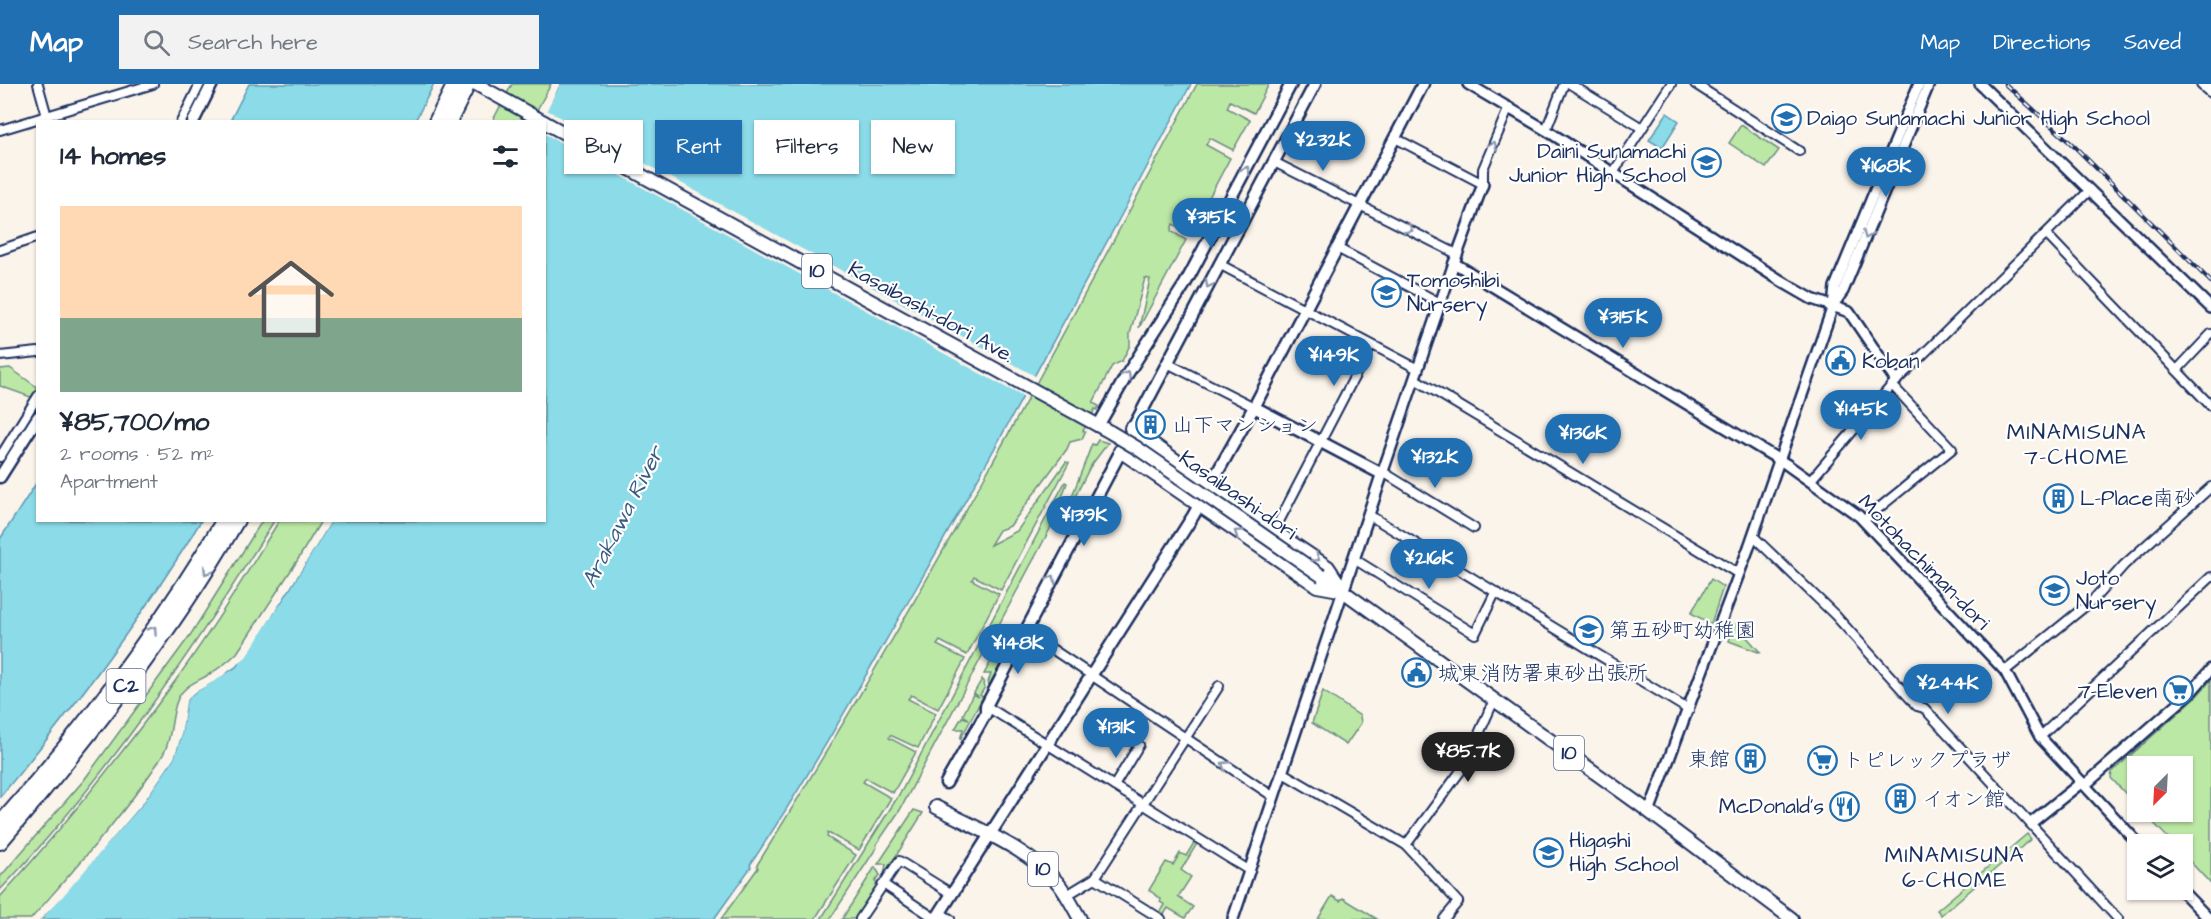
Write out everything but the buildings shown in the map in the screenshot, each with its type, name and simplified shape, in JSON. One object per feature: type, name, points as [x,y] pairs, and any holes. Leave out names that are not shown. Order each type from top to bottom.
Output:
[{"type":"highway","points":[[437,120],[456,84]]},
{"type":"highway","points":[[450,120],[468,84]]},
{"type":"highway","name":"C2","points":[[0,824],[66,746],[132,659],[195,568],[223,522]]},
{"type":"highway","name":"C2","points":[[0,842],[91,732],[145,661],[198,586],[236,522]]},
{"type":"main road","points":[[194,120],[212,84]]},
{"type":"main road","name":"Kasaibashi-dori Ave.","points":[[476,84],[540,120]]},
{"type":"main road","points":[[1093,423],[1185,284],[1291,84]]},
{"type":"main road","points":[[946,783],[986,713],[986,706],[1131,428],[1315,84]]},
{"type":"main road","points":[[938,916],[1199,506],[1254,407],[1423,84]]},
{"type":"main road","points":[[2204,84],[2211,91]]},
{"type":"main road","name":"Kasaibashi-dori Ave.","points":[[546,123],[1110,432]]},
{"type":"main road","points":[[1254,407],[1383,473],[1343,591]]},
{"type":"main road","points":[[0,477],[36,420]]},
{"type":"main road","name":"10","points":[[1131,428],[1328,567],[1343,591],[1649,812],[1792,919]]},
{"type":"main road","name":"Kasaibashi-dori","points":[[1110,432],[1137,448],[1343,591]]},
{"type":"main road","name":"10","points":[[1120,451],[1317,586],[1343,591]]},
{"type":"main road","name":"10","points":[[936,807],[1040,866],[1067,895],[1080,919]]},
{"type":"street","points":[[38,84],[48,119],[153,84]]},
{"type":"street","points":[[182,120],[200,84]]},
{"type":"street","points":[[1468,84],[1546,130],[1786,284],[1812,299],[1844,309],[1854,318],[1894,383],[1952,449],[1864,520]]},
{"type":"street","points":[[1546,130],[1564,84]]},
{"type":"street","points":[[1570,84],[1642,128]]},
{"type":"street","points":[[1613,173],[1671,84]]},
{"type":"street","points":[[1649,812],[1753,536],[1833,306],[1835,287],[1919,84]]},
{"type":"street","points":[[1833,306],[1844,291],[1929,84]]},
{"type":"street","points":[[1980,84],[2211,308]]},
{"type":"street","points":[[1701,85],[1798,151]]},
{"type":"street","points":[[1474,528],[1383,473],[1483,184],[1483,169],[1509,107]]},
{"type":"street","points":[[0,130],[36,122]]},
{"type":"street","points":[[1395,138],[1483,184]]},
{"type":"street","points":[[1274,162],[1360,204],[1456,258]]},
{"type":"street","points":[[1811,480],[1894,383],[2090,189]]},
{"type":"street","points":[[2046,234],[2211,406]]},
{"type":"street","points":[[0,250],[36,238]]},
{"type":"street","points":[[1337,248],[1440,303]]},
{"type":"street","name":"Motohachiman-dori","points":[[1456,258],[1811,480],[1864,520],[2005,671],[2040,737],[2130,834]]},
{"type":"street","points":[[1219,264],[1418,369]]},
{"type":"street","points":[[2176,370],[2211,334]]},
{"type":"street","points":[[1274,531],[1371,345]]},
{"type":"street","points":[[0,356],[36,352]]},
{"type":"street","points":[[1167,363],[1254,407]]},
{"type":"street","points":[[1415,379],[1739,574]]},
{"type":"street","points":[[0,457],[36,399]]},
{"type":"street","points":[[2005,671],[2093,600],[2124,565],[2211,486]]},
{"type":"street","points":[[1369,515],[1689,710]]},
{"type":"street","points":[[1753,536],[1835,615],[1917,706],[1924,708],[2116,918]]},
{"type":"street","points":[[1354,559],[1475,634],[1495,593]]},
{"type":"street","points":[[2040,737],[2211,577]]},
{"type":"street","points":[[1233,919],[1343,591]]},
{"type":"street","points":[[1025,631],[1274,797]]},
{"type":"street","points":[[2031,823],[2083,784],[2190,693],[2211,669]]},
{"type":"street","points":[[1067,895],[1095,878],[1219,686]]},
{"type":"street","points":[[1406,845],[1465,765],[1494,700]]},
{"type":"street","points":[[986,706],[1250,871]]},
{"type":"street","points":[[1114,786],[1139,746]]},
{"type":"street","points":[[1283,773],[1406,845],[1458,902],[1444,919]]},
{"type":"street","points":[[860,919],[899,861],[952,894]]},
{"type":"street","points":[[1095,878],[1161,919]]},
{"type":"street","points":[[883,884],[938,916],[950,919]]},
{"type":"street","points":[[2191,900],[2209,919]]},
{"type":"green space","points":[[512,84],[551,84],[532,120],[493,120]]},
{"type":"green space","points":[[1197,84],[1269,84],[1254,113],[1230,101],[1227,108],[1250,120],[1233,150],[1210,138],[1206,145],[1230,158],[1190,233],[1173,224],[1171,231],[1186,240],[1139,328],[1150,279],[1145,278],[1130,334],[1130,345],[1122,361],[1112,366],[1093,403],[1099,406],[1083,431],[1085,432],[1082,439],[1070,442],[1010,526],[999,530],[990,545],[1017,531],[1066,462],[1069,463],[1001,590],[974,576],[972,580],[999,594],[967,655],[940,641],[937,645],[965,659],[938,709],[911,695],[908,699],[936,713],[918,748],[890,735],[889,738],[916,752],[893,793],[866,778],[863,782],[891,798],[859,850],[828,833],[827,837],[856,855],[815,919],[721,919],[758,868],[757,865],[929,576],[1038,380]]},
{"type":"green space","points":[[1741,125],[1779,150],[1766,168],[1729,143]]},
{"type":"green space","points":[[10,368],[36,386],[36,399],[0,386],[0,369]]},
{"type":"green space","points":[[1098,440],[1108,443],[1090,467],[1061,525],[1092,444],[1095,445]]},
{"type":"green space","points":[[1065,482],[1067,483],[1051,527],[900,810],[830,919],[821,919],[902,790]]},
{"type":"green space","points":[[261,522],[273,522],[180,665],[112,758],[39,848],[0,890],[0,877],[84,780],[191,634]]},
{"type":"green space","points":[[278,522],[320,522],[237,653],[215,670],[189,685],[179,696],[161,758],[115,821],[31,919],[0,919],[0,897],[44,848],[127,745],[182,671]]},
{"type":"green space","points":[[1711,579],[1723,587],[1711,624],[1691,613]]},
{"type":"green space","points":[[1735,624],[1761,653],[1729,641]]},
{"type":"green space","points":[[1019,628],[989,685],[991,674],[984,674],[1000,645],[1007,648]]},
{"type":"green space","points":[[982,679],[985,687],[980,695],[983,697],[960,740],[963,729],[955,729],[962,717],[969,719],[963,715],[973,694],[979,697],[974,693]]},
{"type":"green space","points":[[2211,680],[2211,884],[2193,865],[2193,834],[2164,834],[2153,822],[2193,822],[2193,756],[2130,756],[2196,697]]},
{"type":"green space","points":[[1323,691],[1360,716],[1361,723],[1346,745],[1312,723]]},
{"type":"green space","points":[[2127,759],[2127,795],[2111,778],[2112,772]]},
{"type":"green space","points":[[914,810],[923,813],[884,875],[886,864],[878,864]]},
{"type":"green space","points":[[2027,834],[2031,839],[1941,915],[1937,910]]},
{"type":"green space","points":[[1195,841],[1198,842],[1181,870],[1191,877],[1178,897],[1193,907],[1185,918],[1168,908],[1163,916],[1159,914],[1165,905],[1149,890],[1166,862],[1173,865],[1180,853],[1186,856]]},
{"type":"green space","points":[[875,867],[880,875],[875,882],[878,885],[855,919],[842,919]]},
{"type":"green space","points":[[1332,896],[1340,901],[1343,898],[1377,919],[1318,919]]},
{"type":"water","points":[[249,84],[434,84],[416,120],[231,120]]},
{"type":"water","name":"Arakawa River","points":[[560,84],[1191,84],[1053,342],[911,597],[792,800],[750,865],[751,867],[714,919],[41,919],[142,804],[174,758],[181,736],[186,702],[192,694],[236,667],[286,595],[330,522],[546,522],[546,120],[541,120]]},
{"type":"water","points":[[1667,113],[1679,121],[1662,148],[1649,140]]},
{"type":"water","points":[[36,484],[36,522],[200,522],[155,593],[106,662],[0,797],[0,539]]},
{"type":"pier","points":[[557,84],[560,84],[547,110],[565,120],[564,144],[546,135],[546,120],[538,120]]},
{"type":"pier","points":[[643,162],[655,169],[655,174],[664,174],[1037,377],[1025,398],[618,174],[643,174]]},
{"type":"pier","points":[[326,522],[330,522],[246,657],[220,678],[192,694],[186,702],[181,736],[174,758],[142,804],[63,896],[41,919],[38,919],[139,802],[171,757],[179,735],[184,701],[191,691],[219,676],[243,655]]},
{"type":"railway","points":[[2005,84],[2075,147],[2211,282]]},
{"type":"place","name":"Daigo Sunamachi Junior High School","points":[[1786,118]]},
{"type":"place","name":"Daini Sunamachi Junior High School","points":[[1707,163]]},
{"type":"place","name":"Tomoshibi Nursery","points":[[1386,292]]},
{"type":"place","name":"Koban","points":[[1841,361]]},
{"type":"place","name":"山下マンション","points":[[1151,425]]},
{"type":"place","name":"L-Place南砂","points":[[2059,498]]},
{"type":"place","name":"Joto Nursery","points":[[2055,590]]},
{"type":"place","name":"第五砂町幼稚園","points":[[1588,630]]},
{"type":"place","name":"城東消防署東砂出張所","points":[[1417,673]]},
{"type":"place","name":"7-Eleven","points":[[2178,691]]},
{"type":"place","name":"東館","points":[[1751,759]]},
{"type":"place","name":"トピレックプラザ","points":[[1822,760]]},
{"type":"place","name":"イオン館","points":[[1901,799]]},
{"type":"place","name":"McDonald's","points":[[1845,806]]},
{"type":"place","name":"Higashi High School","points":[[1548,852]]},
{"type":"district","name":"MINAMISUNA 7-CHOME","points":[[2077,444]]},
{"type":"district","name":"MINAMISUNA 6-CHOME","points":[[1955,868]]}]
